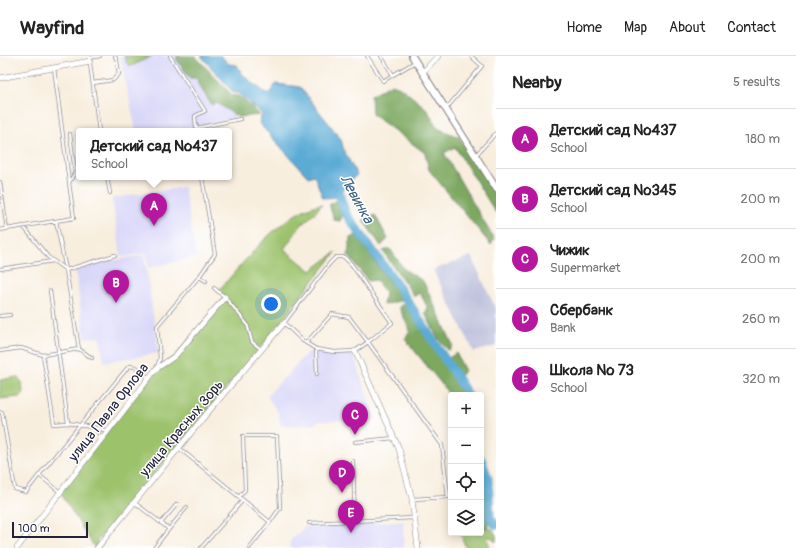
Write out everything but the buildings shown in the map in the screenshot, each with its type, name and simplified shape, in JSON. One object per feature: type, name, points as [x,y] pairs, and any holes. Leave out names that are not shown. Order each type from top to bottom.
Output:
[{"type":"street","points":[[423,72],[438,56]]},
{"type":"street","points":[[0,78],[89,58]]},
{"type":"street","points":[[414,59],[496,188]]},
{"type":"street","name":"улица Павла Орлова","points":[[17,548],[156,369],[175,356],[225,297]]},
{"type":"street","name":"улица Красных Зорь","points":[[97,548],[284,323]]},
{"type":"street","points":[[355,351],[399,449],[412,499],[418,548]]},
{"type":"lane","points":[[99,128],[89,58],[100,56]]},
{"type":"lane","points":[[93,83],[112,80],[119,74],[115,56]]},
{"type":"lane","points":[[170,56],[205,111],[195,116],[196,128]]},
{"type":"lane","points":[[367,56],[383,81],[414,59]]},
{"type":"lane","points":[[381,56],[393,75]]},
{"type":"lane","points":[[446,109],[482,66],[471,56]]},
{"type":"lane","points":[[0,230],[74,218],[53,67]]},
{"type":"lane","points":[[200,128],[240,118]]},
{"type":"lane","points":[[476,156],[496,133]]},
{"type":"lane","points":[[69,183],[75,172],[70,134]]},
{"type":"lane","points":[[107,180],[110,193]]},
{"type":"lane","points":[[156,369],[160,358],[157,326],[199,277],[215,254],[203,180]]},
{"type":"lane","points":[[0,182],[7,229]]},
{"type":"lane","points":[[56,221],[79,349]]},
{"type":"lane","points":[[23,226],[48,257],[66,270]]},
{"type":"lane","points":[[66,270],[115,255]]},
{"type":"lane","points":[[336,257],[344,257],[352,265],[392,323],[355,351],[334,352],[316,349],[306,343],[284,323],[336,257]]},
{"type":"lane","points":[[0,269],[54,261]]},
{"type":"lane","points":[[199,277],[206,281]]},
{"type":"lane","points":[[214,288],[225,297],[248,324],[252,342],[262,350]]},
{"type":"lane","points":[[50,291],[68,423]]},
{"type":"lane","points":[[306,343],[332,314],[349,317],[442,445],[448,497],[412,499]]},
{"type":"lane","points":[[0,316],[10,315]]},
{"type":"lane","points":[[0,351],[21,348],[43,354],[79,349],[92,358]]},
{"type":"lane","points":[[316,349],[317,374]]},
{"type":"lane","points":[[43,354],[54,424],[68,423],[109,431]]},
{"type":"lane","points":[[0,412],[2,412],[15,489],[26,492],[129,366],[136,367],[149,378]]},
{"type":"lane","points":[[97,428],[102,440]]},
{"type":"lane","points":[[239,497],[245,490],[244,436],[277,436],[280,508],[249,548]]},
{"type":"lane","points":[[355,442],[394,437]]},
{"type":"lane","points":[[179,448],[270,522]]},
{"type":"lane","points":[[353,461],[355,520]]},
{"type":"lane","points":[[39,475],[60,492]]},
{"type":"lane","points":[[201,548],[243,500]]},
{"type":"lane","points":[[135,502],[169,529]]},
{"type":"lane","points":[[161,523],[177,504]]},
{"type":"lane","points":[[154,548],[187,507]]},
{"type":"lane","points":[[309,523],[414,518]]},
{"type":"shaded area","points":[[120,56],[187,56],[236,118],[183,128],[135,128]]},
{"type":"shaded area","points":[[184,187],[196,257],[148,268],[147,253],[121,257],[112,198]]},
{"type":"shaded area","points":[[144,255],[159,353],[104,362],[100,337],[85,338],[75,270],[98,263]]},
{"type":"shaded area","points":[[471,256],[496,309],[496,346],[474,352],[433,270]]},
{"type":"shaded area","points":[[308,352],[353,354],[376,420],[319,421],[314,425],[280,425],[279,414],[267,396]]},
{"type":"shaded area","points":[[403,521],[404,548],[290,548],[290,541],[306,526]]},
{"type":"green space","points":[[124,56],[152,56],[131,66],[128,65]]},
{"type":"green space","points":[[177,56],[195,56],[233,96],[240,96],[260,115],[238,117],[217,103],[212,105],[198,84],[197,78],[190,78],[177,60]]},
{"type":"green space","points":[[392,84],[400,87],[427,109],[437,128],[459,137],[496,194],[496,213],[455,147],[444,153],[494,239],[491,245],[429,170],[425,153],[372,114],[371,95]]},
{"type":"green space","points":[[337,200],[342,216],[340,221],[334,220],[330,207],[330,204]]},
{"type":"green space","points":[[322,204],[314,214],[302,224],[284,249],[311,271],[336,252],[260,348],[97,541],[95,548],[60,492],[156,369],[175,356],[225,297],[218,291],[252,253],[265,239],[293,216],[307,208]]},
{"type":"green space","points":[[375,215],[388,239],[381,246],[363,220]]},
{"type":"green space","points":[[356,235],[403,300],[383,305],[385,292],[376,280],[368,281],[348,255],[350,238]]},
{"type":"green space","points":[[390,249],[404,269],[423,281],[453,345],[449,351],[438,339],[425,313],[428,308],[420,293],[414,296],[383,251]]},
{"type":"green space","points":[[404,303],[465,392],[448,392],[448,393],[405,339],[410,331],[399,307]]},
{"type":"green space","points":[[456,353],[465,371],[459,376],[449,358]]},
{"type":"green space","points":[[17,377],[22,382],[23,394],[20,397],[0,399],[0,380]]},
{"type":"green space","points":[[484,474],[486,480],[488,528],[484,527]]},
{"type":"green space","points":[[484,528],[492,529],[496,535],[496,542],[491,537],[487,538],[490,548],[466,548],[461,536],[484,536]]},
{"type":"water","points":[[201,56],[221,56],[229,64],[237,65],[243,75],[268,95],[276,84],[300,87],[341,139],[344,151],[357,175],[346,184],[343,190],[344,195],[340,197],[323,198],[314,175],[308,177],[259,123],[262,114],[239,93],[234,93]]},
{"type":"waterway","name":"Левинка","points":[[335,186],[346,214],[394,280],[466,392]]},
{"type":"waterway","name":"Левинка","points":[[483,464],[488,478],[490,518],[496,525]]},
{"type":"place","name":"Детский сад №437","points":[[154,226]]},
{"type":"place","name":"Детский сад №345","points":[[116,303]]},
{"type":"place","name":"Чижик","points":[[355,435]]},
{"type":"place","name":"Сбербанк","points":[[342,493]]},
{"type":"place","name":"Школа № 73","points":[[351,533]]}]
